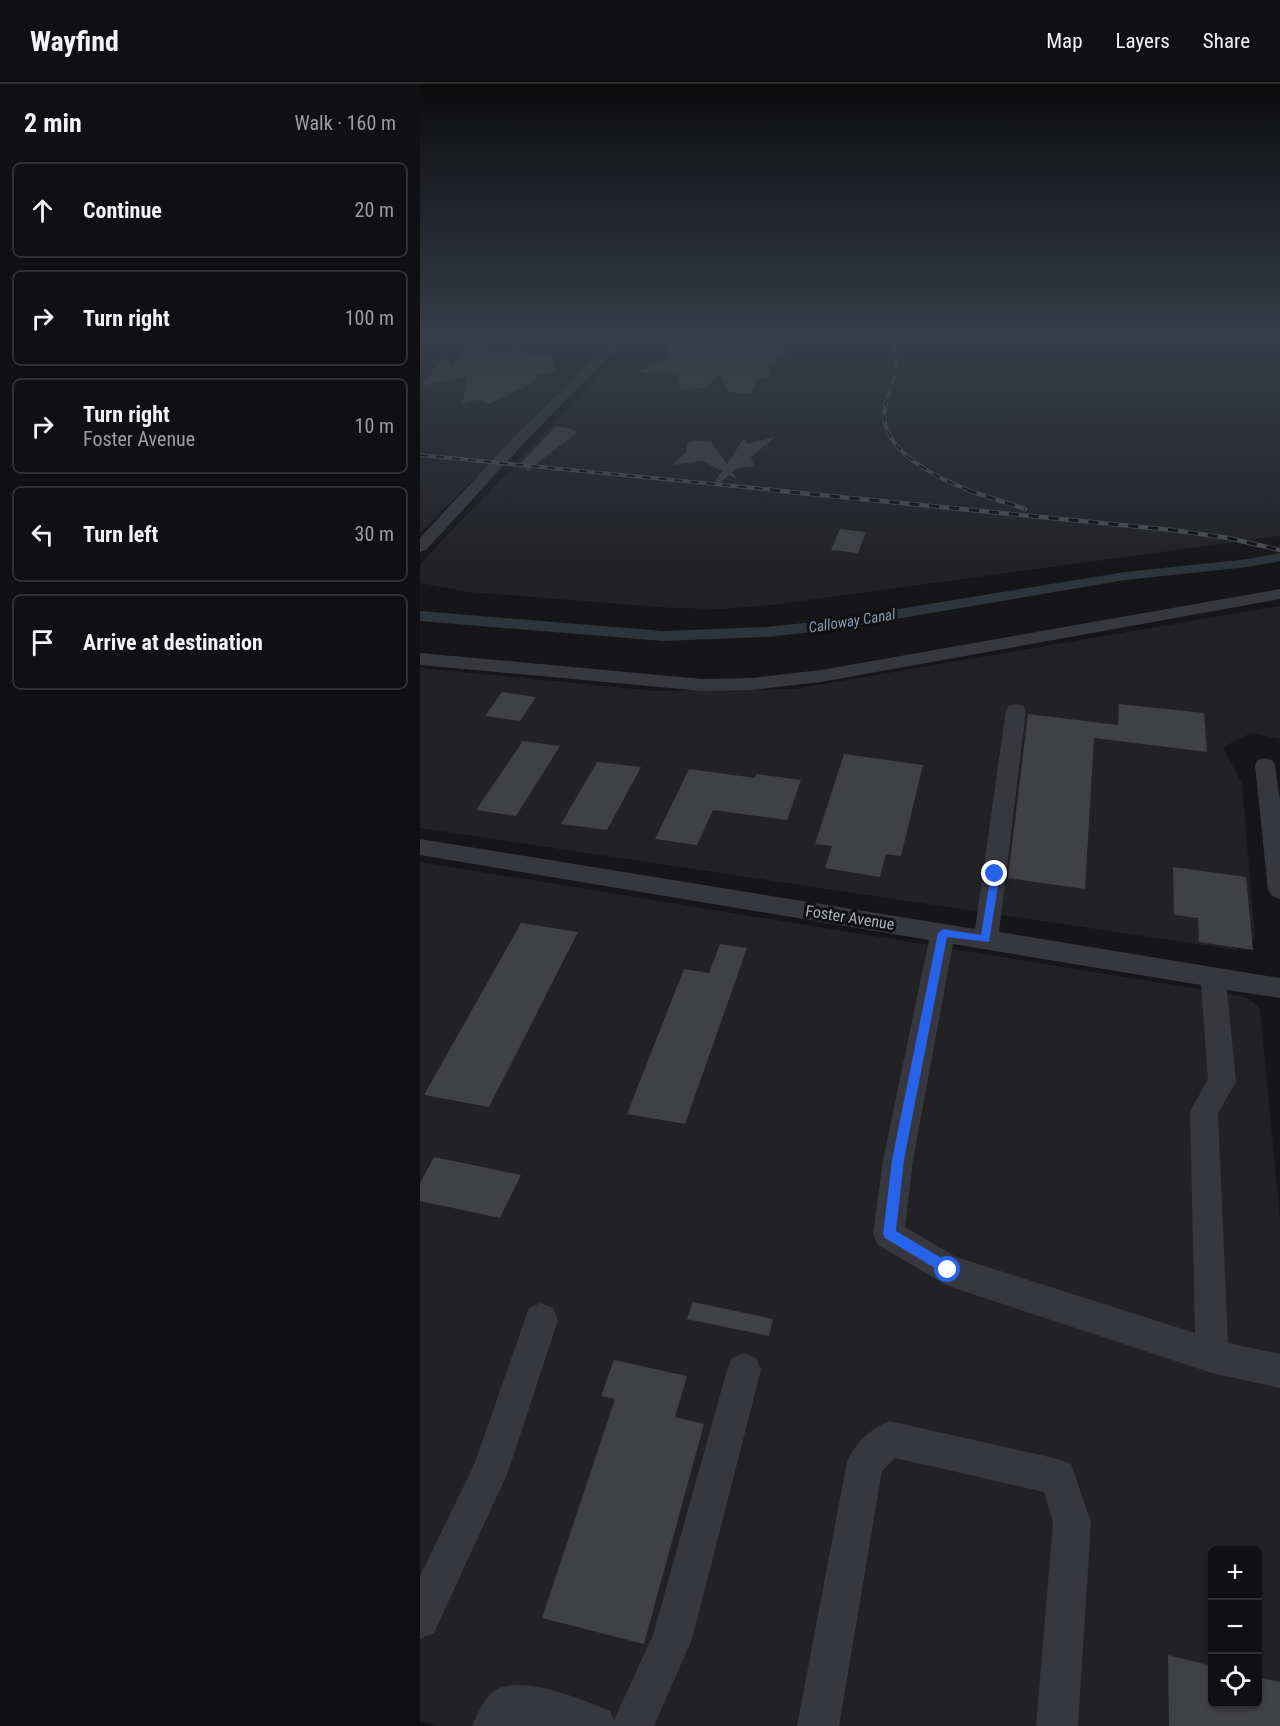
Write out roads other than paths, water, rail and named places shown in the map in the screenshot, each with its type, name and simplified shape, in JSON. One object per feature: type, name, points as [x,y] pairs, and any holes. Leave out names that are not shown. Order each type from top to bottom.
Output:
[{"type":"street","points":[[420,546],[500,464],[519,440],[545,414]]},
{"type":"street","points":[[420,659],[702,685],[752,684],[821,676],[1280,594]]},
{"type":"street","points":[[986,940],[1016,711]]},
{"type":"street","points":[[1265,765],[1280,890]]},
{"type":"street","name":"Foster Avenue","points":[[420,847],[1280,988]]},
{"type":"street","points":[[943,933],[898,1160],[889,1234],[948,1270],[1212,1356],[1280,1371]]},
{"type":"street","points":[[1212,1356],[1204,1111],[1222,1083],[1213,977]]},
{"type":"street","points":[[420,1619],[490,1472],[541,1320]]},
{"type":"street","points":[[632,1726],[672,1639],[744,1370]]},
{"type":"street","points":[[818,1726],[865,1462],[889,1439],[1058,1477],[1072,1522],[1057,1726]]},
{"type":"street","points":[[493,1726],[509,1706],[528,1705],[595,1726]]},
{"type":"waterway","name":"Calloway Canal","points":[[420,616],[663,636],[767,632],[832,625],[1125,576],[1248,563],[1280,557]]},
{"type":"railway","points":[[885,414],[885,423],[900,450],[928,471],[971,491]]},
{"type":"railway","points":[[420,455],[785,491]]},
{"type":"railway","points":[[770,490],[1172,530],[1228,538],[1280,550]]},
{"type":"railway","points":[[967,490],[1025,509]]}]
